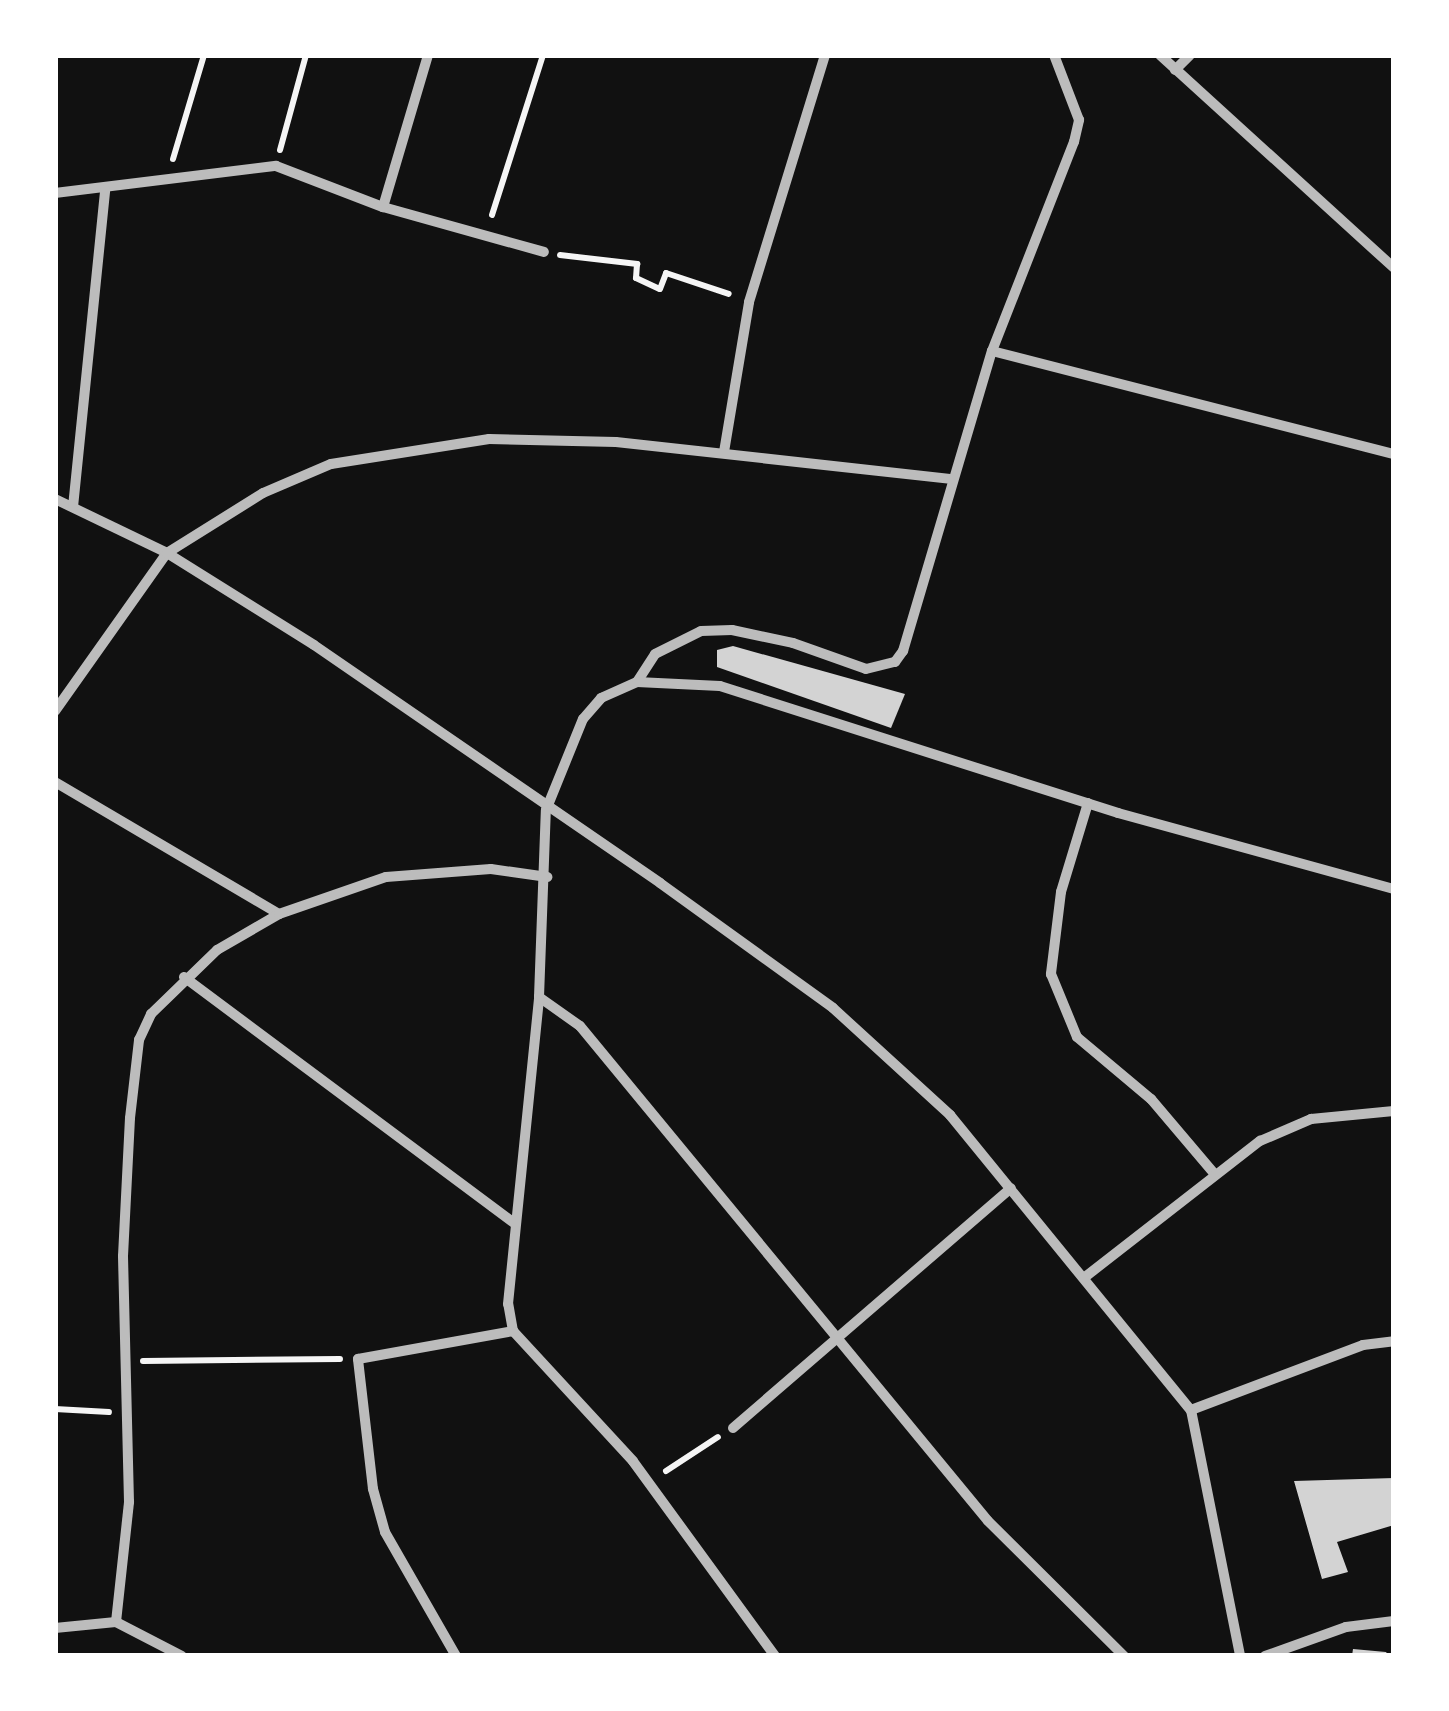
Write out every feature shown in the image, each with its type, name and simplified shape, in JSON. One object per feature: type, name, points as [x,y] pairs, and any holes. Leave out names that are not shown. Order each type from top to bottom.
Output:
[{"type":"street","points":[[383,206],[428,55]]},
{"type":"street","points":[[724,452],[749,302],[825,55]]},
{"type":"street","points":[[638,682],[664,647],[701,631],[794,643],[866,669],[895,662],[911,632],[950,480],[992,351],[1079,120],[1054,55]]},
{"type":"street","points":[[1160,55],[1394,267]]},
{"type":"street","points":[[1175,70],[1190,55]]},
{"type":"street","points":[[55,193],[105,192],[166,184],[209,170],[276,166],[308,172],[383,206],[544,252]]},
{"type":"street","points":[[73,507],[105,192]]},
{"type":"street","points":[[992,351],[1394,454]]},
{"type":"street","points":[[55,710],[167,553],[263,493],[331,464],[489,439],[724,452],[950,480]]},
{"type":"street","points":[[55,498],[167,553],[314,646],[833,1008],[950,1115],[1191,1410],[1240,1656]]},
{"type":"street","points":[[775,1656],[648,1482],[514,1331],[508,1304],[539,996],[547,877],[546,810],[583,719],[601,698],[638,682],[720,686],[1088,803],[1394,889]]},
{"type":"street","points":[[55,782],[279,914]]},
{"type":"street","points":[[1088,803],[1061,892],[1050,974],[1077,1038],[1151,1098],[1214,1172]]},
{"type":"street","points":[[116,1622],[130,1502],[123,1256],[134,1070],[151,1014],[184,977],[279,914],[386,876],[491,869],[547,877]]},
{"type":"street","points":[[184,977],[516,1224]]},
{"type":"street","points":[[539,996],[580,1026],[988,1520],[1124,1656]]},
{"type":"street","points":[[1085,1277],[1214,1172],[1297,1124],[1394,1111]]},
{"type":"street","points":[[732,1428],[1011,1188]]},
{"type":"street","points":[[456,1656],[385,1532],[373,1489],[358,1359],[514,1331]]},
{"type":"street","points":[[1191,1410],[1363,1345],[1394,1341]]},
{"type":"street","points":[[1265,1656],[1346,1627],[1394,1621]]},
{"type":"street","points":[[55,1628],[116,1622],[182,1656]]},
{"type":"path","points":[[166,184],[204,55]]},
{"type":"path","points":[[276,166],[306,55]]},
{"type":"path","points":[[488,238],[496,196],[544,55]]},
{"type":"path","points":[[544,252],[637,264],[636,278],[660,289],[666,274],[749,302]]},
{"type":"path","points":[[126,1362],[358,1359]]},
{"type":"path","points":[[55,1410],[126,1412]]},
{"type":"path","points":[[648,1482],[732,1428]]},
{"type":"building","points":[[733,646],[905,694],[891,728],[717,667],[717,650]]},
{"type":"building","points":[[1394,1478],[1394,1525],[1337,1542],[1348,1572],[1322,1579],[1294,1481]]},
{"type":"building","points":[[1353,1649],[1386,1652],[1389,1656],[1352,1656]]}]
